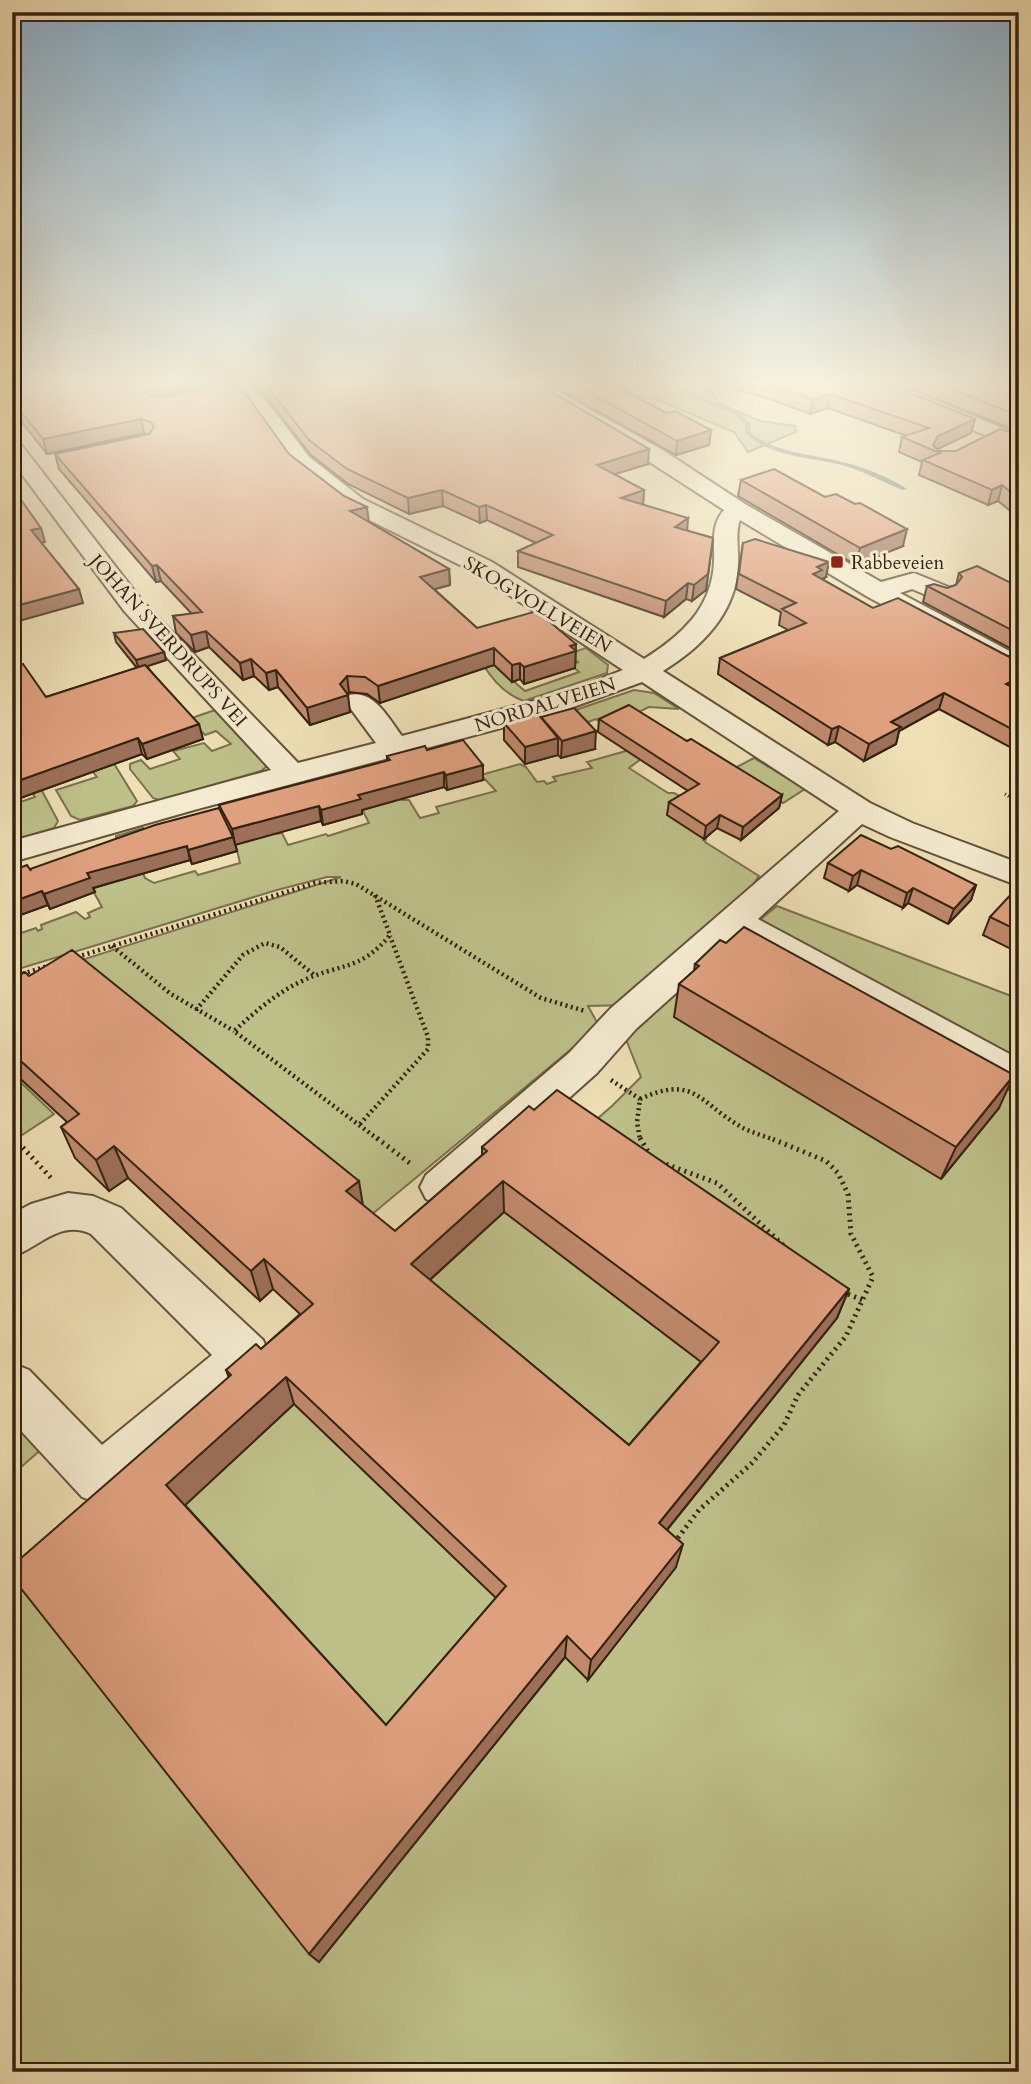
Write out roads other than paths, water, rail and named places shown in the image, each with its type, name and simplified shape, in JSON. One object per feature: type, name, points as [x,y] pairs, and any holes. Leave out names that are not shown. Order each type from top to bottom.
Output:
[{"type":"street","name":"JOHAN SVERDRUPS VEI","points":[[31,478],[134,607],[291,774]]},
{"type":"street","name":"SKOGVOLLVEIEN","points":[[323,478],[355,504],[386,522],[483,567],[859,810],[901,830],[1019,875]]},
{"type":"street","points":[[690,478],[877,592],[1019,667]]},
{"type":"street","name":"NORDALVEIEN","points":[[12,852],[562,702],[622,680],[643,669],[700,628],[717,604],[727,570],[726,522],[737,509]]},
{"type":"street","points":[[877,592],[914,580],[942,593]]},
{"type":"street","points":[[359,701],[395,747]]},
{"type":"street","points":[[441,1187],[583,1063],[623,1019],[859,810]]},
{"type":"street","points":[[734,921],[1019,1077]]},
{"type":"street","points":[[12,1238],[54,1214],[73,1209],[91,1212],[106,1221],[246,1356],[100,1479],[12,1386]]},
{"type":"waterway","points":[[881,478],[904,489]]},
{"type":"place","name":"Rabbeveien","points":[[837,562]]}]
